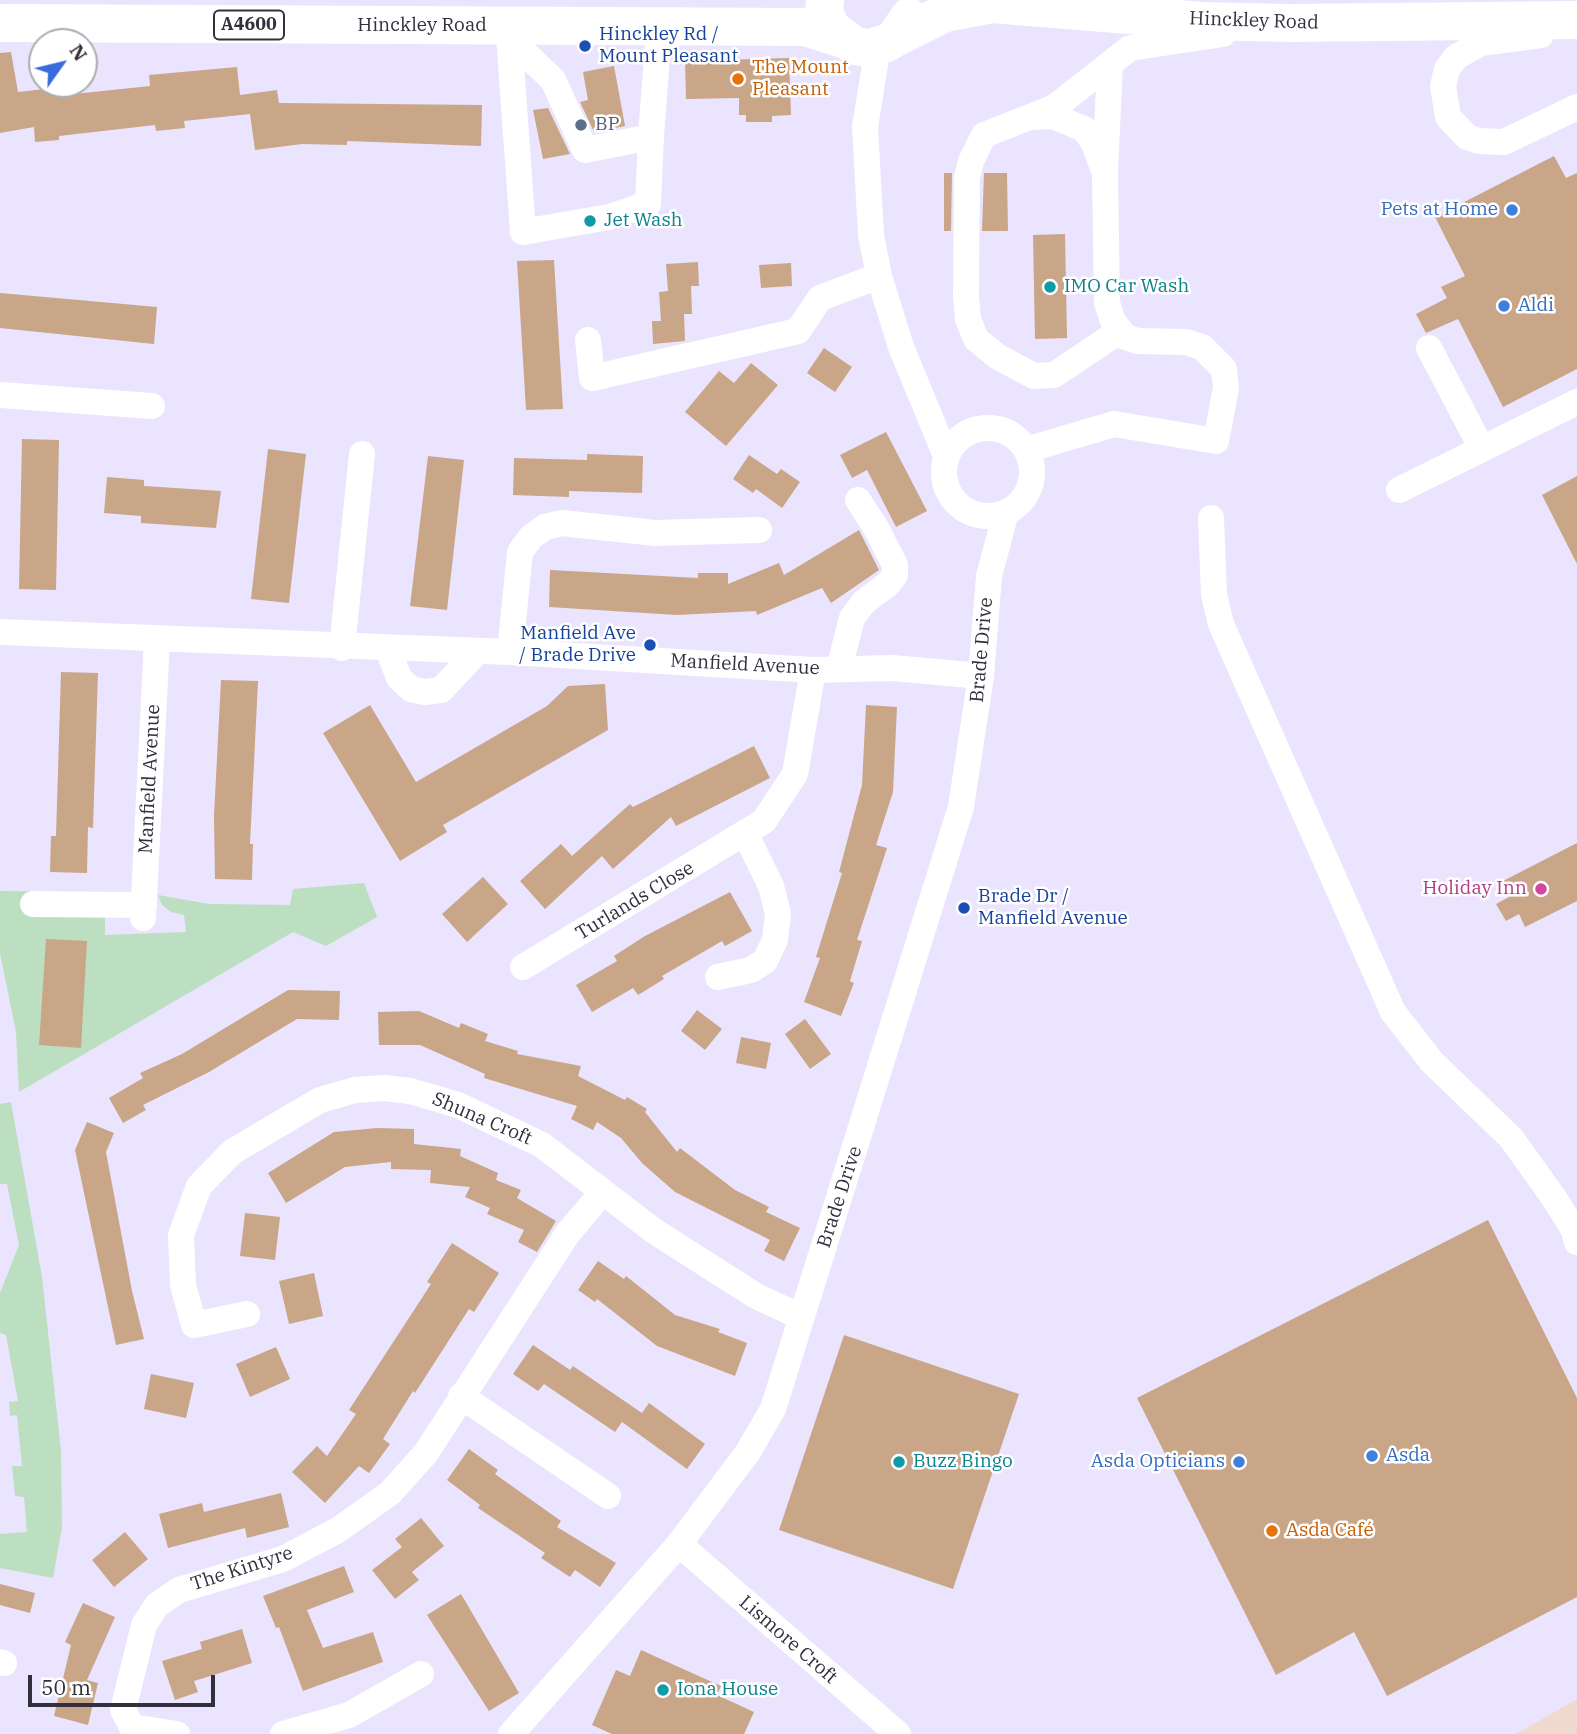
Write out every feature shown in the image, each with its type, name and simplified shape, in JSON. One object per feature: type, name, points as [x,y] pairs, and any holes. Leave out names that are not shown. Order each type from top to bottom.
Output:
[{"type":"highway","points":[[825,0],[824,11],[831,28],[868,42],[908,21],[911,0]]},
{"type":"highway","name":"Hinckley Road","points":[[0,23],[504,32],[805,27],[868,42],[945,13],[992,4],[1203,21],[1290,23],[1577,20]]},
{"type":"street","points":[[1118,332],[1054,375],[1034,376],[998,357],[976,339],[968,319],[966,295],[967,177],[984,135],[1055,107],[1130,48],[1290,23]]},
{"type":"street","points":[[504,32],[523,232],[609,217],[648,204],[658,42],[682,27]]},
{"type":"street","points":[[1577,30],[1481,43],[1467,48],[1447,69],[1443,86],[1448,117],[1456,128],[1479,141],[1504,142],[1577,107]]},
{"type":"street","points":[[504,32],[553,80],[585,150],[651,137]]},
{"type":"street","points":[[868,42],[867,196],[879,276],[901,346],[946,456]]},
{"type":"street","points":[[1026,450],[1114,424],[1216,441],[1226,388],[1224,369],[1202,347],[1186,342],[1138,341],[1118,332],[1107,303],[1105,173],[1110,64]]},
{"type":"street","points":[[1034,117],[1053,116],[1084,129],[1094,143],[1105,173]]},
{"type":"street","points":[[588,340],[592,378],[798,331],[820,298],[879,276]]},
{"type":"street","points":[[1429,348],[1482,449]]},
{"type":"street","points":[[917,382],[963,434]]},
{"type":"street","points":[[0,395],[152,406]]},
{"type":"street","points":[[1399,490],[1577,401]]},
{"type":"street","points":[[982,427],[1002,429],[1015,436],[1026,450],[1032,468],[1031,484],[1019,504],[994,514],[962,508],[951,497],[943,471],[946,456],[963,434],[982,427]]},
{"type":"street","points":[[342,648],[362,454]]},
{"type":"street","name":"Turlands Close","points":[[523,967],[746,835],[764,821],[795,774],[826,670],[852,618],[864,602],[888,584],[895,575],[895,565],[858,499]]},
{"type":"street","name":"Brade Drive","points":[[512,1734],[679,1544],[748,1452],[773,1409],[951,844],[970,760],[981,676],[994,514]]},
{"type":"street","points":[[1211,518],[1214,595],[1221,624],[1392,1012],[1432,1062],[1511,1138],[1554,1198],[1574,1230],[1577,1242]]},
{"type":"street","points":[[510,652],[520,552],[531,537],[545,527],[562,523],[655,533],[759,530]]},
{"type":"street","name":"Manfield Avenue","points":[[0,632],[342,648],[510,652],[826,670],[893,668],[981,676]]},
{"type":"street","name":"Manfield Avenue","points":[[33,904],[144,911],[157,640]]},
{"type":"street","points":[[388,649],[399,678],[411,689],[425,692],[441,690],[478,651]]},
{"type":"street","points":[[718,977],[751,970],[765,961],[775,940],[778,914],[771,886],[746,835]]},
{"type":"street","name":"Shuna Croft","points":[[247,1314],[194,1325],[183,1285],[181,1235],[200,1186],[232,1152],[320,1100],[355,1090],[384,1088],[410,1091],[458,1105],[542,1145],[654,1231],[756,1296],[801,1317]]},
{"type":"street","name":"The Kintyre","points":[[177,1734],[132,1727],[120,1722],[144,1625],[157,1605],[179,1590],[283,1559],[349,1523],[390,1493],[426,1453],[568,1233],[602,1193]]},
{"type":"street","points":[[461,1396],[608,1496]]},
{"type":"street","name":"Lismore Croft","points":[[679,1544],[898,1734]]},
{"type":"street","points":[[283,1734],[349,1715],[421,1674]]},
{"type":"shaded area","points":[[1577,1699],[1577,1734],[1516,1734]]},
{"type":"green space","points":[[364,883],[377,917],[326,946],[293,932],[19,1092],[16,1032],[0,953],[0,891],[134,892],[105,911],[105,935],[186,932],[184,915],[171,912],[162,905],[158,895],[209,904],[290,905],[293,889]]},
{"type":"green space","points":[[11,1102],[42,1277],[61,1451],[62,1527],[53,1578],[0,1568],[0,1534],[27,1532],[24,1497],[15,1496],[12,1466],[22,1466],[17,1415],[10,1416],[9,1402],[18,1401],[6,1335],[0,1333],[0,1293],[19,1245],[7,1184],[0,1184],[0,1104]]},
{"type":"building","points":[[11,52],[18,92],[28,91],[28,98],[98,98],[98,91],[150,86],[149,75],[237,67],[240,95],[277,90],[279,103],[482,105],[481,146],[347,141],[347,145],[302,144],[255,150],[250,114],[184,121],[185,128],[156,131],[155,125],[59,136],[59,140],[35,142],[34,127],[0,133],[0,53]]},
{"type":"building","name":"The Mount Pleasant","points":[[789,58],[791,115],[772,116],[772,122],[746,122],[746,115],[739,115],[739,98],[686,99],[685,61]]},
{"type":"building","points":[[614,66],[625,126],[594,132],[580,102],[588,100],[583,72]]},
{"type":"building","points":[[548,108],[570,154],[543,159],[533,110]]},
{"type":"building","name":"Aldi","points":[[1554,156],[1566,178],[1577,173],[1577,369],[1503,407],[1458,319],[1426,333],[1416,314],[1447,298],[1441,287],[1465,276],[1435,217]]},
{"type":"building","points":[[944,173],[952,173],[951,231],[944,231]]},
{"type":"building","points":[[984,173],[1007,173],[1008,231],[982,231]]},
{"type":"building","name":"IMO Car Wash","points":[[1065,234],[1067,338],[1035,339],[1033,235]]},
{"type":"building","points":[[554,260],[563,409],[526,410],[517,261]]},
{"type":"building","points":[[698,262],[699,286],[691,286],[692,314],[684,314],[685,341],[653,344],[652,321],[661,321],[659,292],[668,291],[666,264]]},
{"type":"building","points":[[791,263],[792,286],[761,288],[759,265]]},
{"type":"building","points":[[0,293],[157,307],[154,344],[0,328]]},
{"type":"building","points":[[824,348],[852,367],[835,392],[807,373]]},
{"type":"building","points":[[751,363],[778,385],[726,446],[685,412],[719,371],[734,383]]},
{"type":"building","points":[[886,432],[927,511],[896,527],[867,470],[852,478],[840,455]]},
{"type":"building","points":[[22,439],[59,440],[56,590],[19,589]]},
{"type":"building","points":[[268,449],[306,454],[289,603],[251,599]]},
{"type":"building","points":[[587,454],[643,456],[642,493],[569,491],[569,497],[513,495],[514,458],[587,460]]},
{"type":"building","points":[[749,455],[777,474],[781,469],[800,482],[782,508],[756,489],[753,493],[733,479]]},
{"type":"building","points":[[428,456],[464,460],[447,610],[410,606]]},
{"type":"building","points":[[1577,476],[1577,564],[1542,495]]},
{"type":"building","points":[[107,477],[144,480],[144,486],[221,491],[216,528],[141,523],[141,516],[104,513]]},
{"type":"building","points":[[859,530],[879,570],[831,603],[822,588],[757,615],[756,611],[677,615],[549,607],[550,570],[698,578],[698,573],[728,573],[728,584],[779,563],[784,575]]},
{"type":"building","points":[[61,672],[98,673],[93,828],[88,827],[87,873],[50,872],[51,836],[56,836]]},
{"type":"building","points":[[221,680],[258,681],[250,844],[253,844],[252,880],[215,879],[214,816]]},
{"type":"building","points":[[605,684],[608,730],[443,825],[447,832],[400,861],[323,733],[370,705],[416,782],[547,706],[568,686]]},
{"type":"building","points":[[866,705],[897,707],[893,792],[876,845],[887,848],[857,940],[862,941],[850,981],[854,983],[841,1016],[804,1002],[820,958],[816,957],[842,873],[839,872],[862,785]]},
{"type":"building","points":[[754,746],[770,778],[676,826],[671,817],[613,869],[602,856],[545,909],[520,881],[561,844],[572,856],[630,804],[633,807]]},
{"type":"building","name":"Holiday Inn","points":[[1577,843],[1577,901],[1525,927],[1519,914],[1506,921],[1496,904],[1509,897],[1501,882]]},
{"type":"building","points":[[483,877],[508,904],[467,942],[442,914]]},
{"type":"building","points":[[730,892],[752,931],[725,946],[722,941],[662,976],[664,979],[638,995],[633,988],[592,1012],[576,985],[617,961],[614,956],[645,936]]},
{"type":"building","points":[[46,939],[87,941],[81,1048],[39,1045]]},
{"type":"building","points":[[288,990],[340,991],[339,1020],[297,1019],[209,1072],[143,1105],[146,1110],[123,1123],[109,1098],[143,1078],[140,1073],[182,1054]]},
{"type":"building","points":[[697,1010],[722,1029],[705,1050],[681,1031]]},
{"type":"building","points":[[419,1011],[459,1028],[461,1023],[488,1034],[485,1041],[518,1051],[517,1054],[581,1066],[578,1076],[625,1100],[627,1097],[647,1109],[645,1112],[677,1152],[680,1148],[735,1190],[769,1207],[766,1212],[800,1228],[784,1261],[764,1251],[770,1240],[675,1192],[642,1163],[621,1138],[597,1122],[593,1130],[571,1119],[577,1106],[484,1078],[485,1074],[420,1045],[379,1045],[378,1012]]},
{"type":"building","points":[[805,1019],[831,1054],[810,1069],[785,1034]]},
{"type":"building","points":[[741,1037],[771,1043],[766,1069],[736,1063]]},
{"type":"building","points":[[87,1122],[114,1133],[106,1152],[132,1291],[144,1339],[116,1345],[75,1150]]},
{"type":"building","points":[[377,1128],[414,1129],[414,1144],[461,1149],[460,1156],[498,1173],[496,1180],[521,1190],[517,1198],[556,1221],[537,1252],[518,1242],[524,1230],[487,1214],[490,1208],[465,1197],[470,1187],[430,1183],[431,1170],[391,1169],[391,1162],[345,1167],[286,1203],[268,1173],[334,1132]]},
{"type":"building","points":[[245,1213],[280,1217],[275,1260],[240,1256]]},
{"type":"building","name":"Asda","points":[[1488,1220],[1577,1398],[1577,1597],[1387,1696],[1354,1632],[1276,1675],[1137,1398]]},
{"type":"building","points":[[452,1243],[499,1273],[474,1312],[469,1309],[415,1393],[413,1391],[383,1439],[390,1444],[369,1473],[359,1466],[325,1503],[292,1472],[317,1446],[327,1456],[356,1414],[349,1410],[431,1284],[427,1282]]},
{"type":"building","points":[[598,1261],[624,1279],[626,1276],[675,1315],[720,1329],[718,1332],[747,1343],[735,1376],[657,1346],[597,1299],[595,1302],[578,1290]]},
{"type":"building","points":[[314,1273],[323,1316],[289,1324],[279,1281]]},
{"type":"building","name":"Buzz Bingo","points":[[844,1335],[1019,1394],[953,1589],[779,1530]]},
{"type":"building","points":[[533,1345],[570,1370],[573,1366],[642,1413],[649,1403],[705,1444],[687,1469],[622,1422],[615,1432],[544,1384],[538,1391],[513,1374]]},
{"type":"building","points":[[276,1347],[290,1379],[250,1397],[236,1364]]},
{"type":"building","points":[[151,1374],[194,1383],[186,1418],[144,1409]]},
{"type":"building","points":[[469,1449],[498,1470],[495,1474],[561,1521],[557,1527],[616,1563],[600,1587],[575,1570],[570,1577],[541,1558],[545,1553],[478,1508],[480,1505],[447,1480]]},
{"type":"building","points":[[281,1493],[289,1527],[247,1538],[245,1528],[168,1548],[159,1514],[202,1503],[204,1512]]},
{"type":"building","points":[[421,1518],[444,1546],[412,1572],[419,1580],[395,1599],[372,1570],[402,1547],[395,1539]]},
{"type":"building","points":[[125,1532],[148,1559],[114,1587],[92,1560]]},
{"type":"building","points":[[344,1566],[354,1592],[307,1610],[323,1648],[373,1632],[383,1662],[303,1691],[279,1627],[276,1628],[263,1596]]},
{"type":"building","points":[[0,1584],[35,1593],[30,1613],[0,1605]]},
{"type":"building","points":[[461,1594],[519,1693],[489,1711],[427,1615]]},
{"type":"building","points":[[83,1603],[115,1617],[87,1680],[98,1683],[88,1725],[54,1716],[71,1645],[65,1642]]},
{"type":"building","points":[[242,1629],[252,1663],[194,1681],[198,1692],[175,1700],[162,1661],[202,1649],[200,1642]]},
{"type":"building","name":"Iona House","points":[[641,1650],[721,1686],[717,1695],[754,1712],[744,1734],[612,1734],[592,1725],[616,1670],[630,1676]]},
{"type":"place","name":"Hinckley Rd / Mount Pleasant","points":[[585,46]]},
{"type":"place","name":"The Mount Pleasant","points":[[738,79]]},
{"type":"place","name":"BP","points":[[581,125]]},
{"type":"place","name":"Pets at Home","points":[[1512,210]]},
{"type":"place","name":"Jet Wash","points":[[590,221]]},
{"type":"place","name":"IMO Car Wash","points":[[1050,287]]},
{"type":"place","name":"Aldi","points":[[1504,306]]},
{"type":"place","name":"Manfield Ave / Brade Drive","points":[[650,645]]},
{"type":"place","name":"Holiday Inn","points":[[1541,889]]},
{"type":"place","name":"Brade Dr / Manfield Avenue","points":[[964,908]]},
{"type":"place","name":"Asda","points":[[1372,1456]]},
{"type":"place","name":"Buzz Bingo","points":[[899,1462]]},
{"type":"place","name":"Asda Opticians","points":[[1239,1462]]},
{"type":"place","name":"Asda Café","points":[[1272,1531]]},
{"type":"place","name":"Iona House","points":[[663,1690]]}]
